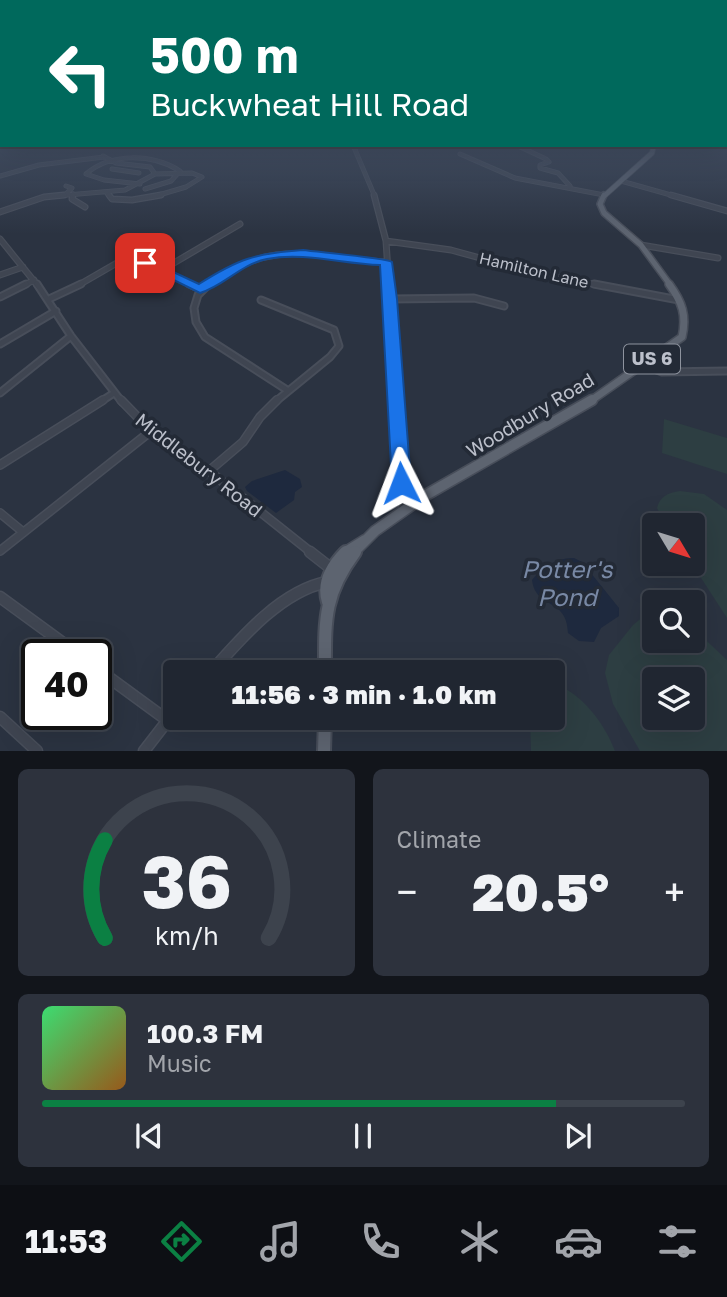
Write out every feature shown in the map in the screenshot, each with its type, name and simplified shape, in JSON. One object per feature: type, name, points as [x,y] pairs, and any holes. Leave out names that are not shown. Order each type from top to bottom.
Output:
[{"type":"main road","points":[[641,163],[604,195],[600,204],[604,213],[641,245],[681,300]]},
{"type":"main road","name":"Woodbury Road","points":[[328,602],[325,596],[327,582],[365,540],[403,510],[534,435],[644,365],[682,337],[685,321],[681,300]]},
{"type":"main road","name":"Woodbury Road","points":[[328,602],[336,571]]},
{"type":"main road","name":"US 6","points":[[326,660],[328,602]]},
{"type":"main road","points":[[324,751],[325,730]]},
{"type":"street","points":[[0,176],[53,163]]},
{"type":"street","points":[[109,163],[93,168],[86,174],[104,180],[140,184]]},
{"type":"street","points":[[123,163],[149,167],[155,174]]},
{"type":"street","points":[[163,163],[178,168],[180,174]]},
{"type":"street","points":[[361,163],[379,206],[386,241],[403,510]]},
{"type":"street","points":[[481,163],[515,178],[604,195]]},
{"type":"street","points":[[546,163],[540,165],[540,168],[558,173],[571,187]]},
{"type":"street","points":[[125,170],[133,164]]},
{"type":"street","points":[[112,169],[139,173]]},
{"type":"street","points":[[0,212],[44,197],[107,193],[140,184],[155,174],[192,173],[202,177],[192,186],[178,191],[126,200],[112,199],[107,193]]},
{"type":"street","points":[[145,189],[171,181],[180,174]]},
{"type":"street","points":[[621,181],[727,211]]},
{"type":"street","points":[[66,186],[72,188],[66,194]]},
{"type":"street","points":[[73,194],[72,199],[85,207]]},
{"type":"street","points":[[162,271],[240,224]]},
{"type":"street","name":"Middlebury Road","points":[[0,239],[49,299],[71,336],[114,393],[151,431],[209,471],[336,571]]},
{"type":"street","name":"Hamilton Lane","points":[[386,241],[451,250],[531,272],[681,300]]},
{"type":"street","points":[[641,245],[718,258]]},
{"type":"street","points":[[287,390],[205,337],[197,326],[195,310],[194,298],[200,289],[235,266],[265,256],[303,253],[346,260],[386,262]]},
{"type":"street","points":[[49,299],[97,276],[129,256],[200,289]]},
{"type":"street","points":[[0,275],[23,267]]},
{"type":"street","points":[[0,297],[34,280]]},
{"type":"street","points":[[391,299],[474,298],[504,306]]},
{"type":"street","points":[[209,471],[243,442],[260,417],[287,390],[330,357],[339,345],[334,330],[324,324],[261,300]]},
{"type":"street","points":[[0,344],[56,312]]},
{"type":"street","points":[[0,393],[71,336]]},
{"type":"street","points":[[644,365],[662,372],[727,371]]},
{"type":"street","points":[[0,465],[114,393]]},
{"type":"street","points":[[0,551],[151,431]]},
{"type":"street","points":[[0,513],[23,532]]},
{"type":"street","points":[[222,660],[237,643],[292,597],[314,584],[327,582]]},
{"type":"street","points":[[0,597],[57,639]]},
{"type":"street","points":[[112,677],[163,710]]},
{"type":"street","points":[[0,717],[37,751]]},
{"type":"street","points":[[144,751],[163,726]]},
{"type":"shaded area","points":[[664,419],[727,438],[727,474],[662,453]]},
{"type":"shaded area","points":[[680,491],[704,494],[727,510],[727,618],[700,576],[705,576],[705,513],[660,513],[657,508],[660,501]]},
{"type":"shaded area","points":[[642,618],[642,653],[705,653],[705,639],[727,660],[727,751],[640,751],[613,704],[605,673],[609,655]]},
{"type":"shaded area","points":[[565,689],[583,702],[599,720],[615,751],[531,751],[530,730],[565,730]]},
{"type":"water","points":[[285,470],[300,479],[302,487],[295,492],[294,500],[276,513],[245,487],[252,481]]},
{"type":"water","name":"Potter's Pond","points":[[574,558],[582,562],[619,608],[619,616],[601,628],[594,642],[579,641],[568,633],[563,614],[539,596],[532,580],[551,564]]},
{"type":"route","points":[[145,263],[200,289],[235,266],[283,253],[386,262],[391,299],[401,483]]}]
